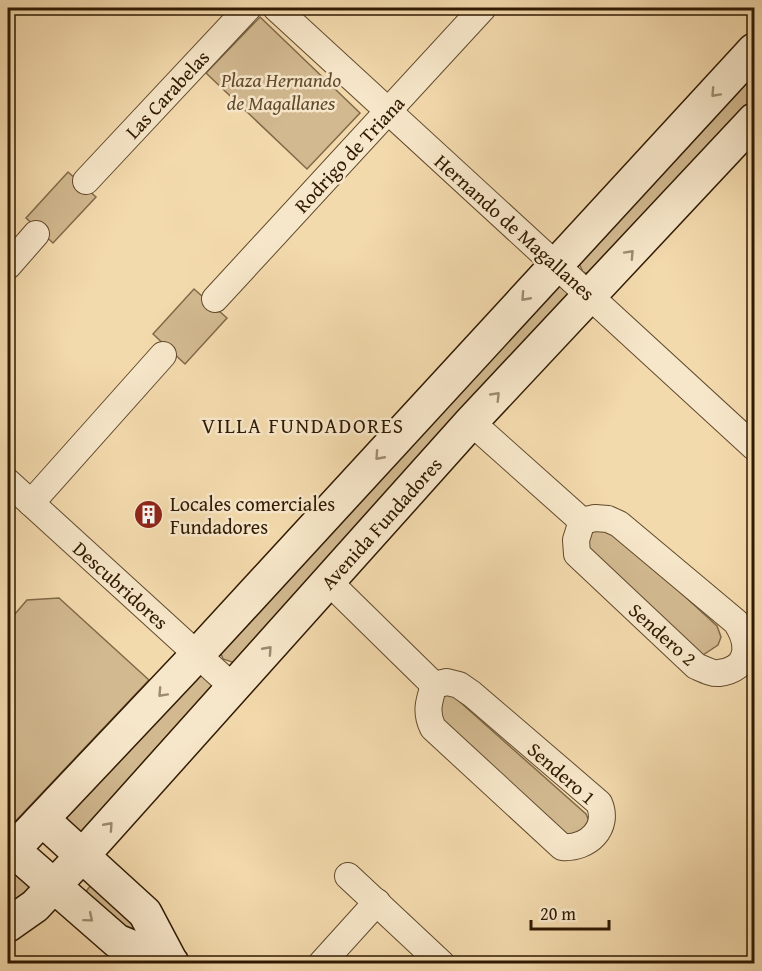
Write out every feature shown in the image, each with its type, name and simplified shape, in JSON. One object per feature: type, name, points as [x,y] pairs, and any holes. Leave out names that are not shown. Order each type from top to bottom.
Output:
[{"type":"street","name":"Las Carabelas","points":[[86,181],[248,8]]},
{"type":"street","name":"Hernando de Magallanes","points":[[276,8],[754,447]]},
{"type":"street","name":"Rodrigo de Triana","points":[[215,299],[483,8]]},
{"type":"street","points":[[172,963],[117,941],[11,853],[197,655],[754,50]]},
{"type":"street","name":"Avenida Fundadores","points":[[8,925],[35,906],[82,856],[471,422],[591,297],[754,120]]},
{"type":"street","points":[[8,266],[36,234]]},
{"type":"street","points":[[31,503],[164,355]]},
{"type":"street","points":[[471,422],[582,521]]},
{"type":"street","name":"Descubridores","points":[[8,482],[234,688]]},
{"type":"street","name":"Sendero 2","points":[[595,518],[608,519],[619,524],[736,622],[745,636],[748,647],[742,659],[733,669],[718,673],[696,666],[577,554],[576,540],[582,521],[595,518]]},
{"type":"street","points":[[329,582],[434,685]]},
{"type":"street","name":"Sendero 1","points":[[447,682],[459,685],[472,694],[599,803],[604,814],[602,826],[590,840],[572,848],[562,847],[450,747],[433,728],[427,716],[434,685],[447,682]]},
{"type":"street","points":[[43,820],[145,913],[172,963]]},
{"type":"street","points":[[348,876],[442,963]]},
{"type":"street","points":[[321,963],[376,902]]},
{"type":"green space","name":"Plaza Hernando de Magallanes","points":[[260,17],[360,113],[307,169],[206,73]]},
{"type":"green space","points":[[754,63],[754,106],[596,277],[583,272],[576,257]]},
{"type":"green space","points":[[68,172],[96,197],[53,243],[26,218]]},
{"type":"green space","points":[[553,282],[567,287],[574,302],[238,664],[223,659],[218,645]]},
{"type":"green space","points":[[194,289],[227,318],[185,364],[153,334]]},
{"type":"green space","points":[[608,526],[717,626],[721,637],[718,645],[703,655],[696,652],[586,550],[587,531]]},
{"type":"green space","points":[[59,598],[149,680],[8,829],[8,622],[27,600]]},
{"type":"green space","points":[[193,673],[204,677],[215,689],[76,839],[57,819]]},
{"type":"green space","points":[[451,694],[586,814],[589,821],[585,835],[564,835],[434,712],[439,695]]},
{"type":"green space","points":[[15,869],[31,882],[34,891],[8,911],[8,874]]},
{"type":"green space","points":[[91,885],[139,926],[153,945],[131,935],[84,894]]},
{"type":"place","name":"Locales comerciales Fundadores","points":[[149,515]]},
{"type":"district","name":"VILLA FUNDADORES","points":[[303,425]]}]
